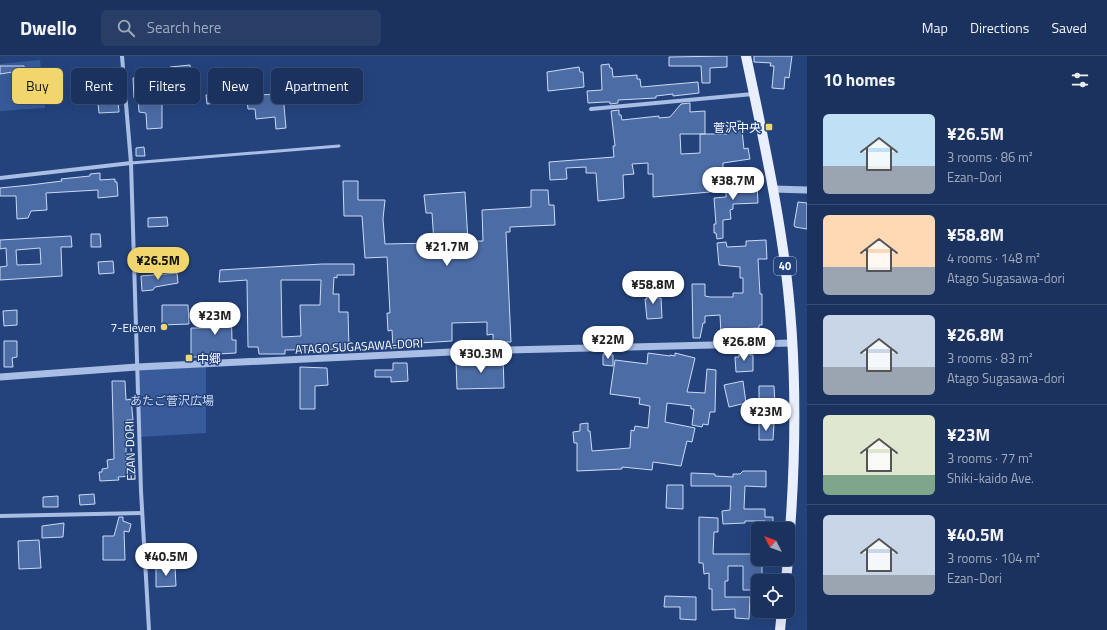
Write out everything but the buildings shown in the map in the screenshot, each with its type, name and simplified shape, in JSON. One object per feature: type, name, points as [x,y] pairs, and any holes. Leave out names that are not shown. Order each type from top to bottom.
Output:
[{"type":"main road","name":"40","points":[[746,56],[773,189],[784,258],[792,343],[795,451],[790,522]]},
{"type":"main road","points":[[780,630],[781,618]]},
{"type":"street","name":"EZAN-DORI","points":[[122,56],[131,163],[142,513],[149,630]]},
{"type":"street","points":[[591,109],[754,94]]},
{"type":"street","points":[[0,178],[131,163]]},
{"type":"street","points":[[773,189],[807,190]]},
{"type":"street","name":"ATAGO SUGASAWA-DORI","points":[[0,377],[138,367],[472,351],[792,343]]},
{"type":"street","points":[[0,516],[142,513]]},
{"type":"lane","points":[[131,163],[339,146]]},
{"type":"green space","points":[[40,60],[41,68],[12,68],[12,104],[45,104],[45,108],[0,111],[0,64]]},
{"type":"green space","name":"あたご菅沢広場","points":[[206,365],[206,433],[140,437],[137,367]]},
{"type":"place","name":"菅沢中央","points":[[769,127]]},
{"type":"place","name":"7-Eleven","points":[[164,327]]},
{"type":"place","name":"中郷","points":[[189,358]]}]
